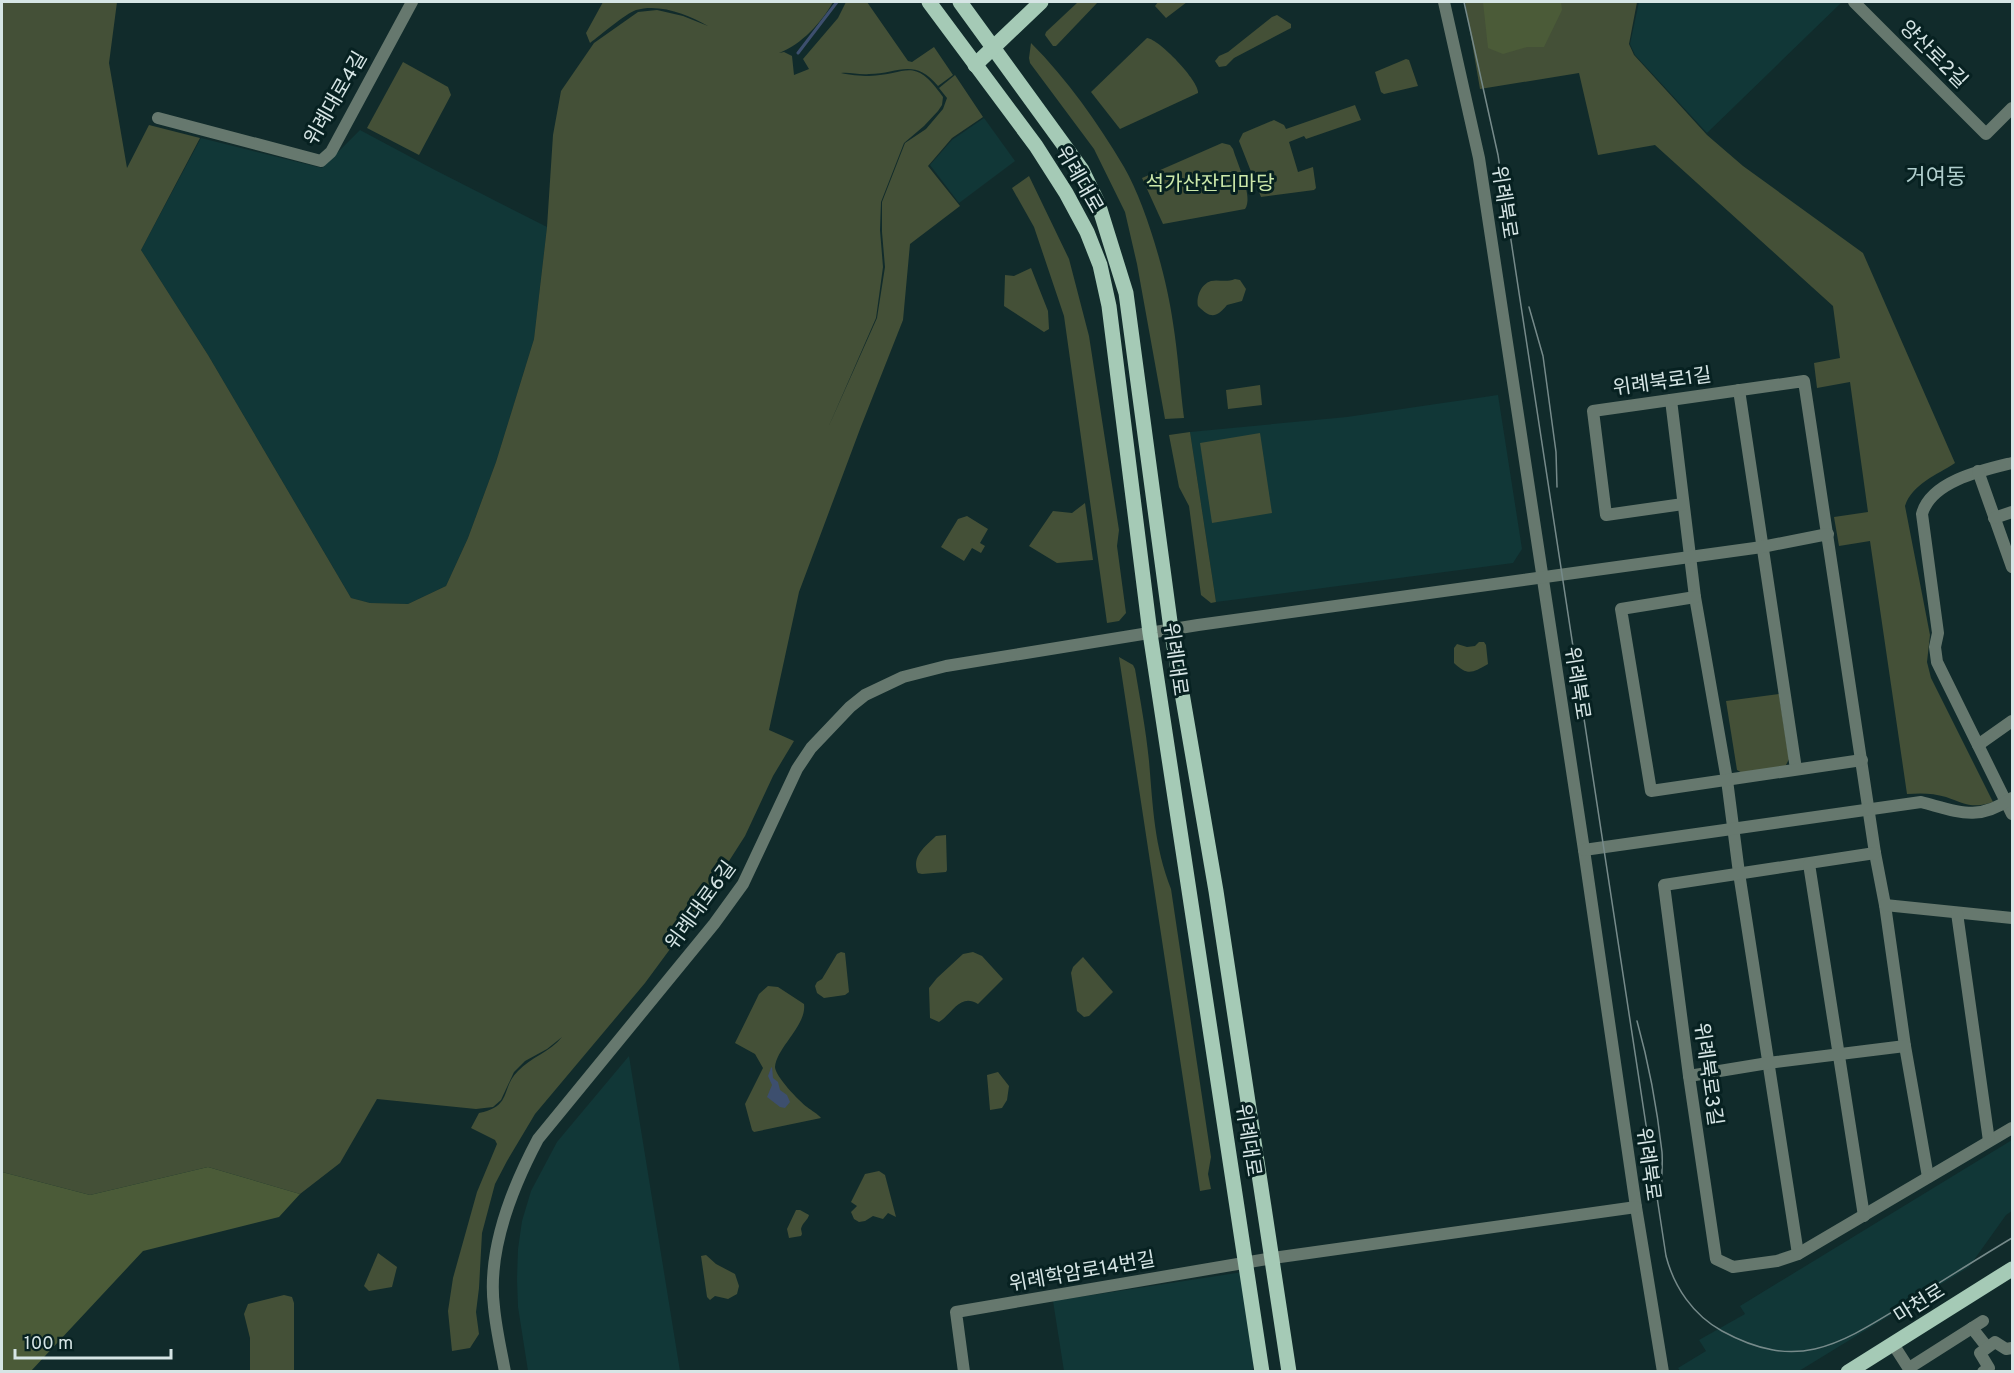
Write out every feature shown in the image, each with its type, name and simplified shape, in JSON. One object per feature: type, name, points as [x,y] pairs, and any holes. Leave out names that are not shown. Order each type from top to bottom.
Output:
[{"type":"main road","name":"위례대로","points":[[929,2],[1036,146],[1066,193],[1087,232],[1100,266],[1109,306],[1150,633],[1262,1371]]},
{"type":"main road","name":"위례대로","points":[[960,2],[1082,170],[1098,203],[1126,293],[1171,629],[1216,891],[1274,1258],[1289,1371]]},
{"type":"main road","points":[[975,65],[1041,2]]},
{"type":"main road","name":"마천로","points":[[1848,1371],[2013,1269]]},
{"type":"street","name":"위례대로4길","points":[[158,118],[321,161],[331,152],[412,2]]},
{"type":"street","name":"위례북로","points":[[1444,2],[1476,141],[1636,1207],[1663,1371]]},
{"type":"street","name":"양산로2길","points":[[1854,2],[1986,134],[2013,108]]},
{"type":"street","name":"위례북로1길","points":[[1683,504],[1606,515],[1593,411],[1804,381],[1869,810]]},
{"type":"street","name":"위례북로1길","points":[[1739,390],[1796,768]]},
{"type":"street","points":[[1671,400],[1695,597],[1727,780],[1739,873],[1798,1254]]},
{"type":"street","points":[[2013,463],[1978,471],[1939,490],[1924,505],[1922,514],[1938,633],[1935,647],[1937,662],[1978,745],[2010,800],[2013,814]]},
{"type":"street","points":[[1978,471],[2011,560]]},
{"type":"street","points":[[1994,518],[2013,512]]},
{"type":"street","points":[[1542,577],[1762,547],[1828,534]]},
{"type":"street","name":"위례대로6길","points":[[505,1371],[494,1305],[495,1257],[507,1209],[518,1178],[538,1139],[714,924],[743,884],[797,769],[811,748],[842,714],[865,695],[903,677],[946,666],[1171,629],[1542,577]]},
{"type":"street","points":[[1695,597],[1621,609],[1651,791],[1862,760]]},
{"type":"street","points":[[1978,745],[2013,721]]},
{"type":"street","points":[[1584,850],[1921,802],[1969,814],[1994,809],[2010,800]]},
{"type":"street","points":[[1869,810],[1905,1046],[1928,1178]]},
{"type":"street","points":[[1739,873],[1875,853]]},
{"type":"street","points":[[1809,864],[1864,1216]]},
{"type":"street","name":"위례북로3길","points":[[1739,873],[1664,885],[1716,1259],[1733,1267],[1777,1261],[1798,1254],[2013,1128]]},
{"type":"street","points":[[1885,905],[2013,918]]},
{"type":"street","points":[[1957,913],[1989,1141]]},
{"type":"street","points":[[1689,1076],[1768,1063],[1905,1046]]},
{"type":"street","name":"위례학암로14번길","points":[[964,1371],[956,1312],[1274,1258],[1636,1207]]},
{"type":"street","points":[[1893,1344],[1910,1370],[1983,1321]]},
{"type":"street","points":[[1972,1328],[1987,1347]]},
{"type":"street","points":[[1983,1371],[1989,1368],[1980,1353],[1987,1347],[1995,1342],[2006,1350],[2013,1348]]},
{"type":"shaded area","points":[[1639,2],[1842,2],[1707,133],[1635,55],[1630,44]]},
{"type":"shaded area","points":[[984,118],[1015,161],[959,203],[930,165],[952,140]]},
{"type":"shaded area","points":[[360,130],[547,227],[534,339],[496,462],[468,538],[446,586],[408,604],[370,603],[351,598],[208,355],[141,250],[201,138],[322,168]]},
{"type":"shaded area","points":[[1498,395],[1522,549],[1513,563],[1216,602],[1190,432],[1347,417]]},
{"type":"shaded area","points":[[629,1056],[680,1371],[528,1371],[518,1307],[517,1279],[522,1221],[531,1191],[557,1142]]},
{"type":"shaded area","points":[[772,1067],[773,1078],[790,1102],[785,1108],[767,1097],[772,1085],[768,1076]]},
{"type":"shaded area","points":[[2012,1140],[2012,1211],[2006,1215],[1969,1267],[1799,1371],[1680,1371],[1678,1368],[1706,1351],[1699,1340],[1745,1314],[1740,1306]]},
{"type":"shaded area","points":[[1243,1272],[1253,1348],[1253,1371],[1064,1371],[1053,1301]]},
{"type":"green space","points":[[2,2],[117,2],[109,63],[127,168],[149,125],[200,138],[141,250],[208,355],[351,598],[370,603],[408,604],[446,586],[468,538],[496,462],[534,339],[547,227],[553,135],[561,91],[594,43],[638,12],[657,10],[683,16],[708,26],[674,11],[645,8],[626,16],[590,43],[586,33],[603,2],[833,2],[810,32],[779,53],[784,52],[792,56],[794,75],[809,69],[803,59],[838,18],[846,2],[867,2],[908,61],[912,62],[934,47],[953,75],[938,86],[929,77],[913,69],[865,74],[841,73],[869,76],[909,70],[924,76],[943,97],[938,111],[904,143],[881,202],[880,230],[883,267],[876,318],[828,428],[877,318],[885,267],[882,202],[905,143],[926,129],[943,109],[947,98],[939,88],[955,75],[983,117],[952,138],[928,166],[960,206],[910,244],[903,320],[799,592],[769,730],[794,741],[773,776],[745,836],[690,922],[645,983],[535,1114],[507,1161],[495,1184],[482,1233],[476,1312],[479,1334],[470,1348],[452,1351],[448,1311],[453,1278],[477,1192],[497,1144],[495,1140],[471,1128],[479,1113],[490,1110],[502,1101],[509,1084],[518,1071],[552,1047],[562,1037],[547,1049],[525,1061],[514,1072],[501,1100],[493,1107],[476,1109],[377,1099],[340,1163],[300,1194],[208,1167],[90,1195],[2,1172]]},
{"type":"green space","points":[[1078,2],[1098,2],[1056,46],[1053,46],[1045,35],[1046,32]]},
{"type":"green space","points":[[1158,2],[1187,2],[1166,18],[1155,6]]},
{"type":"green space","points":[[1465,2],[1637,2],[1629,44],[1634,55],[1707,135],[1743,166],[1863,253],[1955,463],[1919,486],[1908,498],[1905,506],[1930,635],[1927,662],[1931,678],[1993,802],[1974,805],[1936,795],[1907,794],[1870,541],[1839,546],[1834,517],[1868,512],[1850,382],[1817,388],[1814,363],[1840,358],[1833,306],[1655,145],[1598,155],[1579,73],[1480,89]]},
{"type":"green space","points":[[1483,2],[1561,2],[1562,10],[1544,47],[1527,47],[1503,54],[1488,48]]},
{"type":"green space","points":[[1277,15],[1291,24],[1291,28],[1234,58],[1226,66],[1219,67],[1215,61],[1219,56],[1228,52]]},
{"type":"green space","points":[[1147,38],[1160,45],[1177,61],[1192,79],[1198,93],[1120,129],[1091,92]]},
{"type":"green space","points":[[1031,43],[1057,71],[1093,118],[1124,167],[1140,201],[1161,264],[1170,305],[1184,418],[1165,419],[1137,264],[1125,212],[1094,149],[1030,63]]},
{"type":"green space","points":[[1406,59],[1409,60],[1418,86],[1384,94],[1381,92],[1375,72]]},
{"type":"green space","points":[[403,62],[448,87],[451,95],[419,155],[367,128]]},
{"type":"green space","points":[[1355,105],[1361,120],[1306,139],[1304,136],[1289,142],[1298,172],[1313,167],[1316,188],[1314,190],[1261,197],[1239,141],[1243,133],[1274,120],[1284,125],[1286,129]]},
{"type":"green space","name":"석가산잔디마당","points":[[1222,143],[1230,145],[1233,149],[1241,171],[1247,197],[1245,209],[1163,224],[1142,178]]},
{"type":"green space","points":[[1029,176],[1069,259],[1089,336],[1119,530],[1117,546],[1126,613],[1119,621],[1107,623],[1064,316],[1034,227],[1012,188]]},
{"type":"green space","points":[[1031,268],[1048,311],[1049,329],[1044,332],[1004,306],[1005,275],[1014,276]]},
{"type":"green space","points":[[1240,280],[1246,289],[1242,301],[1227,305],[1213,315],[1206,313],[1198,306],[1200,291],[1204,285],[1214,281]]},
{"type":"green space","points":[[1260,385],[1262,405],[1228,409],[1226,390]]},
{"type":"green space","points":[[1190,432],[1216,602],[1211,603],[1201,595],[1189,506],[1179,487],[1169,435]]},
{"type":"green space","points":[[1260,433],[1272,513],[1212,523],[1200,443]]},
{"type":"green space","points":[[1085,503],[1093,560],[1057,563],[1029,546],[1053,511],[1072,513]]},
{"type":"green space","points":[[967,516],[988,529],[980,543],[985,546],[981,553],[972,548],[964,561],[941,547],[958,519]]},
{"type":"green space","points":[[1479,642],[1484,642],[1486,645],[1488,664],[1470,672],[1454,663],[1454,648],[1457,644],[1467,647],[1475,646]]},
{"type":"green space","points":[[1119,657],[1133,665],[1135,669],[1158,841],[1171,889],[1211,1157],[1208,1174],[1211,1189],[1200,1191]]},
{"type":"green space","points":[[1779,694],[1789,759],[1785,767],[1744,774],[1737,770],[1726,701]]},
{"type":"green space","points":[[946,835],[946,872],[918,873],[916,862],[920,852],[936,836]]},
{"type":"green space","points":[[973,952],[982,956],[1003,979],[978,1004],[972,1001],[961,1002],[939,1022],[930,1018],[929,988],[963,954]]},
{"type":"green space","points":[[845,953],[849,992],[845,995],[824,998],[817,993],[815,986],[822,979],[837,954]]},
{"type":"green space","points":[[1083,957],[1113,992],[1089,1016],[1084,1017],[1077,1011],[1071,973],[1073,967]]},
{"type":"green space","points":[[768,986],[778,987],[804,1004],[801,1020],[777,1059],[775,1067],[793,1094],[821,1118],[754,1132],[745,1104],[763,1068],[755,1054],[735,1043],[759,994]]},
{"type":"green space","points":[[998,1072],[1009,1086],[1007,1100],[1002,1108],[990,1110],[987,1075]]},
{"type":"green space","points":[[208,1167],[300,1194],[279,1217],[143,1251],[31,1371],[2,1371],[2,1172],[90,1195]]},
{"type":"green space","points":[[879,1171],[885,1175],[896,1217],[888,1213],[883,1219],[873,1216],[859,1222],[854,1219],[851,1212],[857,1206],[851,1202],[865,1174]]},
{"type":"green space","points":[[796,1210],[809,1215],[801,1229],[801,1236],[789,1238],[787,1229]]},
{"type":"green space","points":[[378,1253],[397,1267],[392,1287],[369,1291],[364,1286]]},
{"type":"green space","points":[[706,1255],[716,1264],[735,1274],[739,1286],[737,1294],[728,1299],[715,1296],[710,1300],[707,1297],[701,1256]]},
{"type":"green space","points":[[284,1295],[292,1297],[294,1303],[294,1371],[250,1371],[250,1338],[244,1314],[248,1304]]},
{"type":"waterway","points":[[798,53],[837,2]]},
{"type":"tram line","points":[[1464,2],[1498,155],[1666,1256],[1674,1279],[1686,1299],[1702,1317],[1722,1331],[1749,1344],[1774,1350],[1797,1351],[1818,1348],[1861,1331],[2012,1238]]},
{"type":"tram line","points":[[1529,307],[1543,356],[1556,452],[1557,487]]},
{"type":"tram line","points":[[1637,1021],[1658,1119],[1662,1152],[1662,1190]]},
{"type":"district","name":"거여동","points":[[1936,176]]}]
